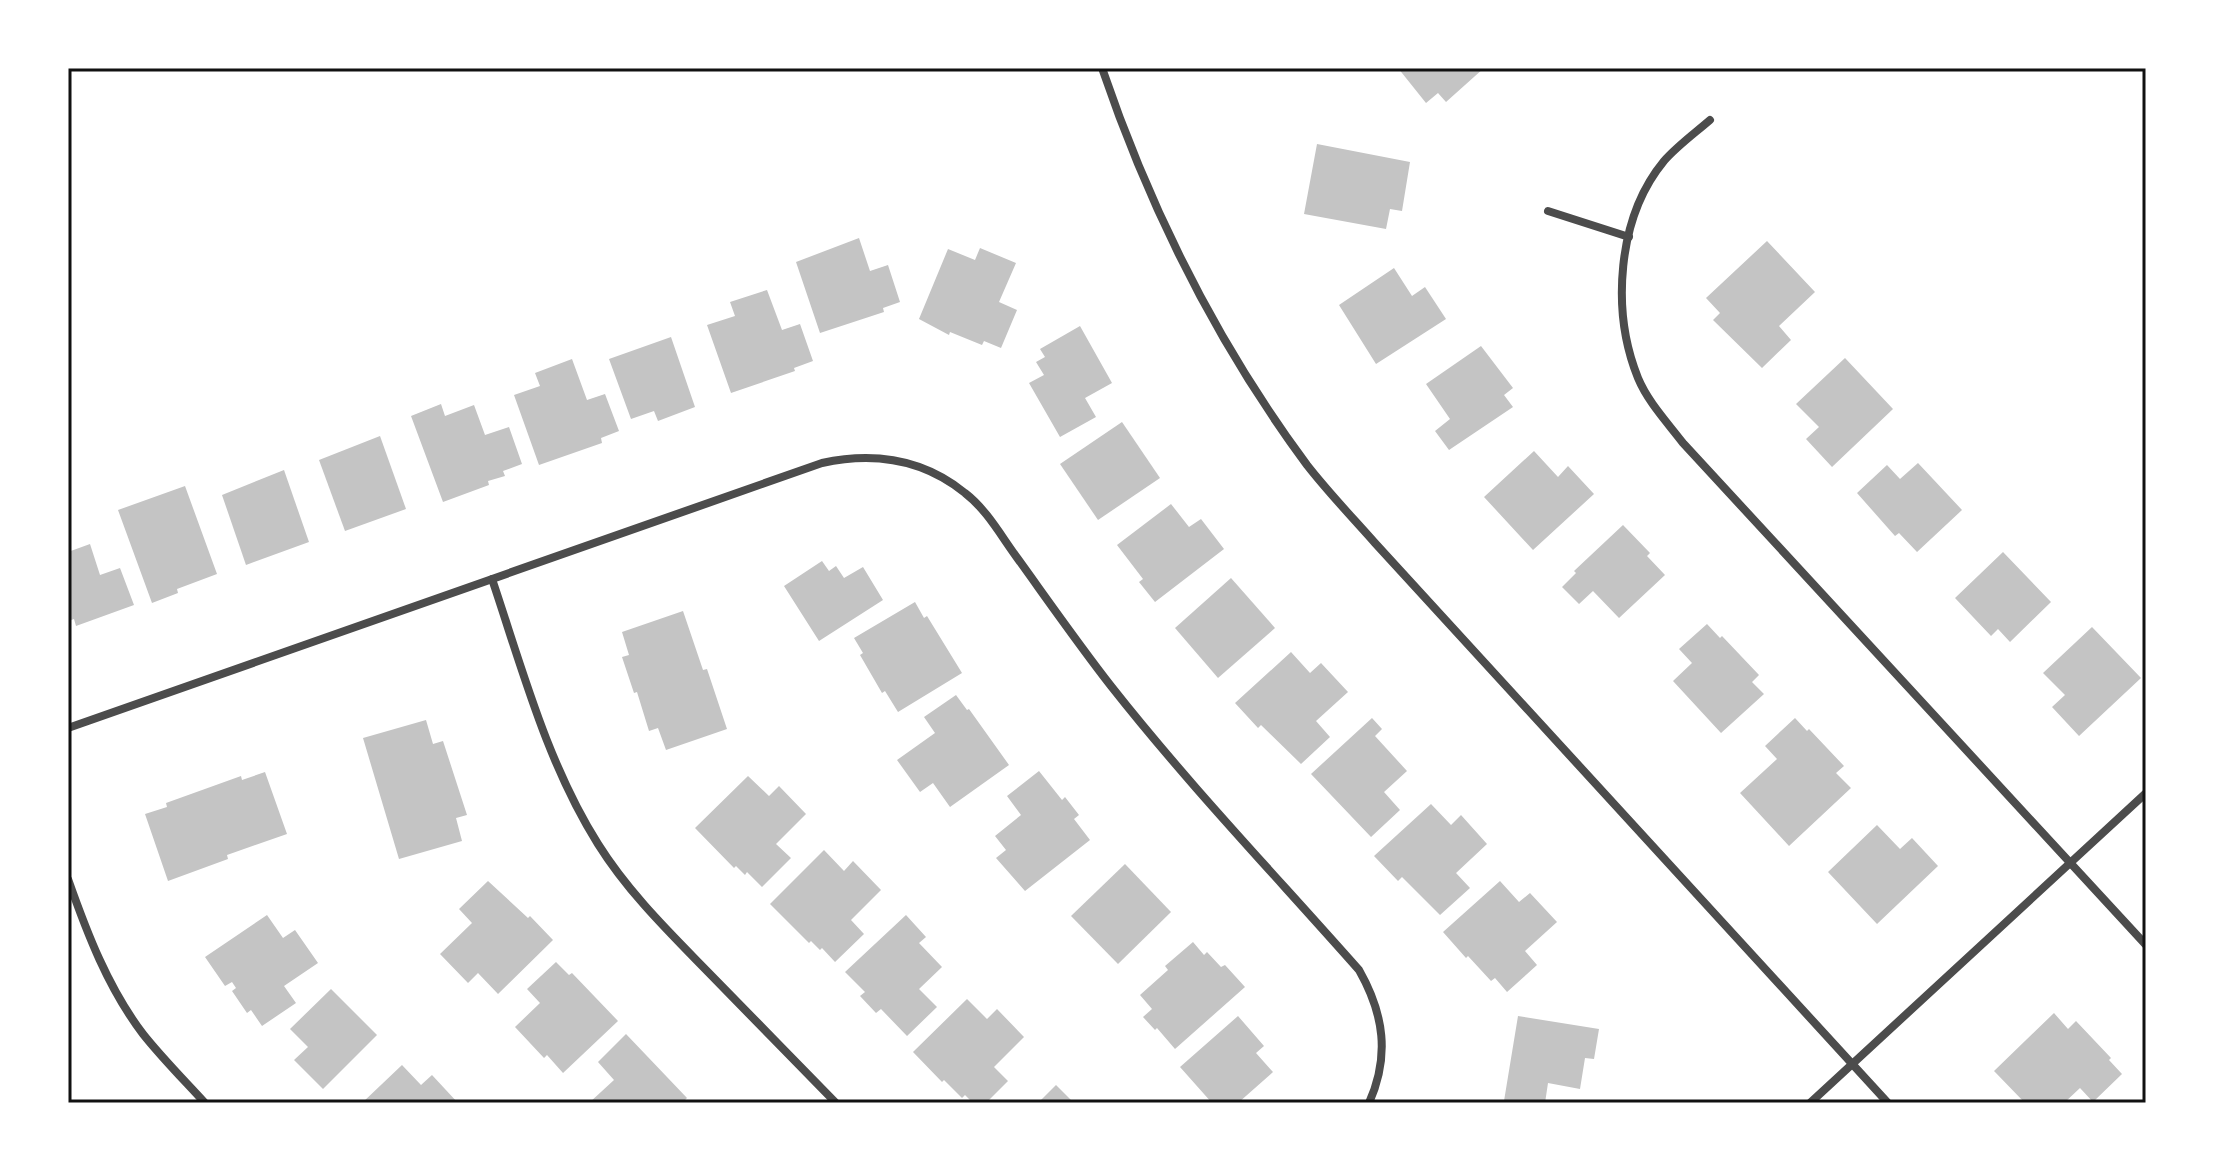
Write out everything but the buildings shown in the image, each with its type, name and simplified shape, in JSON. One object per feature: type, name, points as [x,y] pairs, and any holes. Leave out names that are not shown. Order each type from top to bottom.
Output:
[{"type":"street","points":[[1102,68],[1145,182],[1177,253],[1253,385],[1309,467],[1888,1103]]},
{"type":"street","points":[[1710,120],[1665,161],[1647,189],[1629,237],[1623,282],[1623,314],[1638,379],[1683,443],[2146,945]]},
{"type":"street","points":[[1548,211],[1629,237]]},
{"type":"street","points":[[68,728],[822,463],[871,457],[919,466],[967,494],[986,514],[1073,636],[1148,733],[1359,970],[1372,992],[1380,1015],[1383,1039],[1383,1061],[1369,1103]]},
{"type":"street","points":[[492,579],[549,748],[574,803],[598,844],[626,884],[662,925],[836,1103]]},
{"type":"street","points":[[1810,1103],[2146,793]]},
{"type":"street","points":[[68,879],[114,990],[142,1033],[205,1103]]}]
